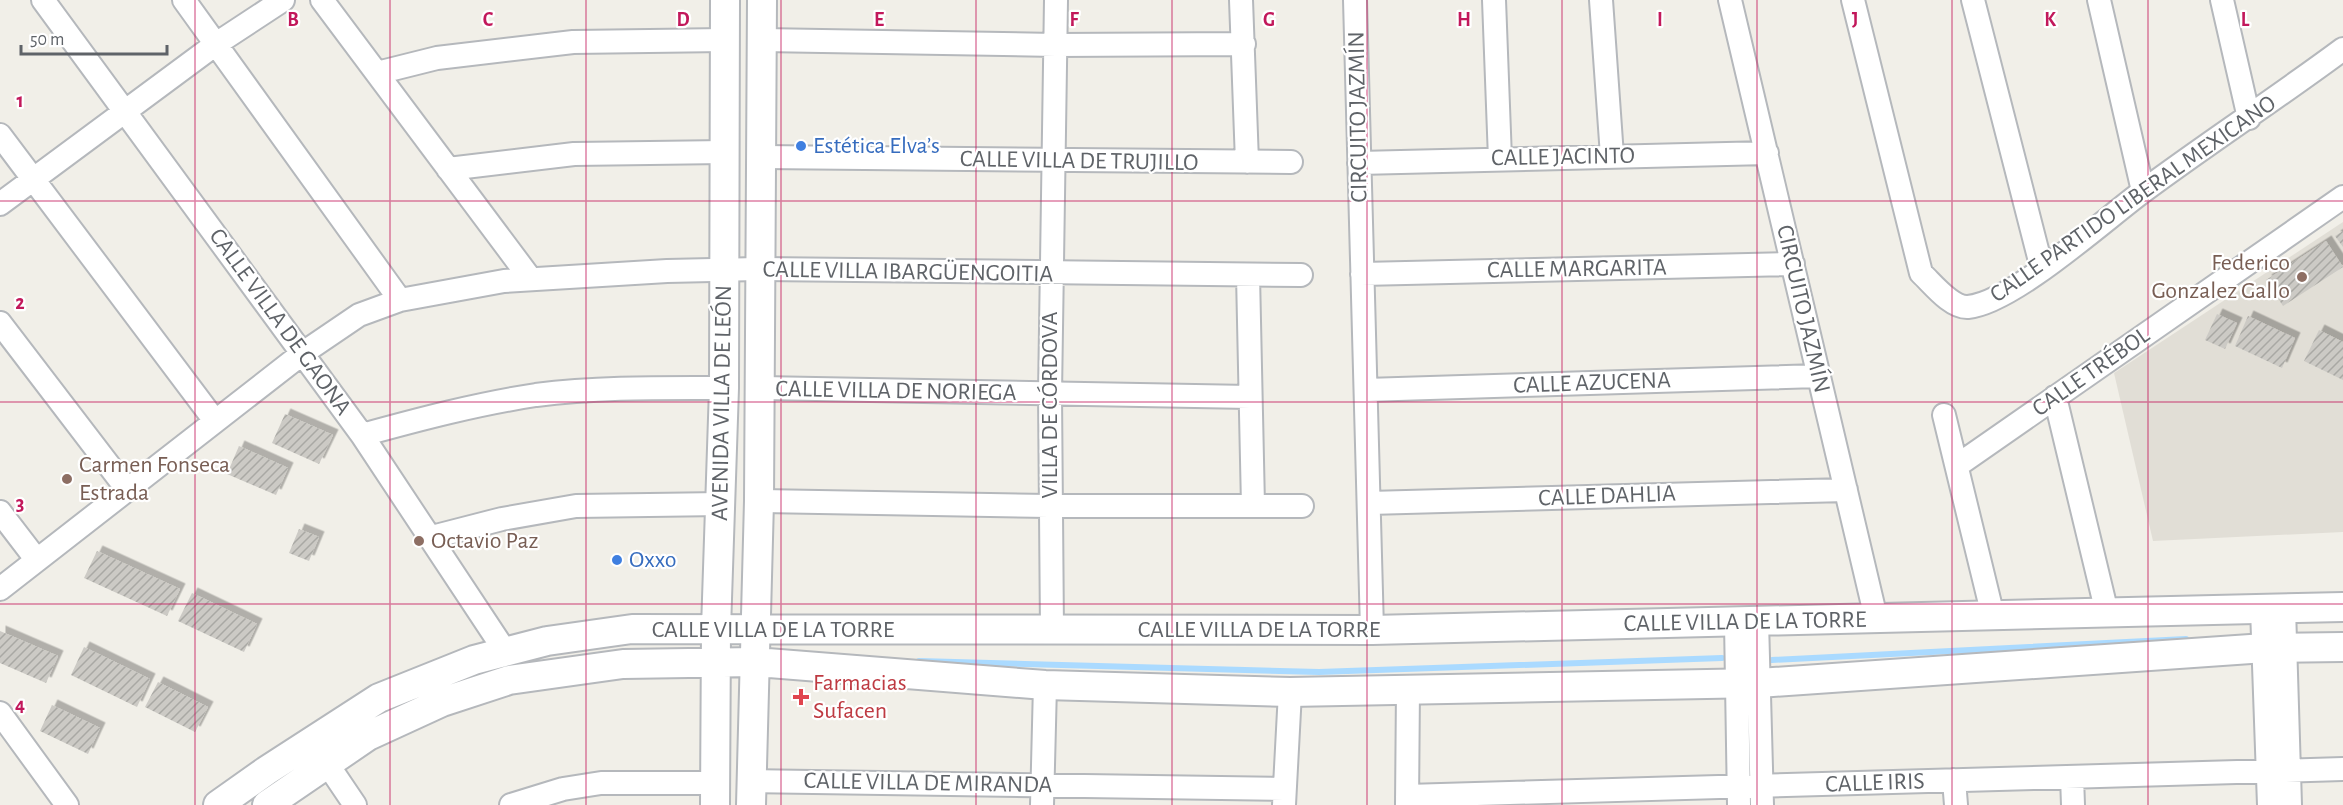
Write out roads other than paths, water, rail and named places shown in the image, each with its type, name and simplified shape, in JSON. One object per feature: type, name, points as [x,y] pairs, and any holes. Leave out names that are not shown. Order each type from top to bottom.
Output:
[{"type":"street","name":"CALLE VILLA DE GAONA","points":[[43,0],[362,435],[432,537],[505,651]]},
{"type":"street","points":[[184,0],[400,300]]},
{"type":"street","points":[[0,204],[216,44],[283,0]]},
{"type":"street","points":[[322,0],[530,278]]},
{"type":"street","name":"AVENIDA VILLA DE LEÓN","points":[[715,794],[716,629],[722,504],[724,388],[725,0]]},
{"type":"street","name":"AVENIDA VILLA DE LEÓN","points":[[752,793],[759,501],[758,269],[762,0]]},
{"type":"street","name":"VILLA DE CÓRDOVA","points":[[1052,631],[1049,506],[1056,0]]},
{"type":"street","points":[[1241,0],[1247,162]]},
{"type":"street","name":"CIRCUITO JAZMÍN","points":[[1355,0],[1372,630]]},
{"type":"street","points":[[1494,0],[1500,159]]},
{"type":"street","points":[[1601,0],[1612,156]]},
{"type":"street","name":"CIRCUITO JAZMÍN","points":[[1730,0],[1876,618]]},
{"type":"street","name":"CALLE PARTIDO LIBERAL MEXICANO","points":[[1853,0],[1921,273],[1946,297],[1964,307],[1988,304],[2042,269],[2143,191],[2249,118],[2343,49]]},
{"type":"street","points":[[1973,0],[2042,269]]},
{"type":"street","points":[[2099,0],[2143,191]]},
{"type":"street","points":[[2222,0],[2249,118]]},
{"type":"street","points":[[376,73],[437,58],[573,42],[725,40]]},
{"type":"street","points":[[762,40],[1056,45],[1244,44]]},
{"type":"street","points":[[0,135],[215,421]]},
{"type":"street","points":[[448,168],[574,154],[725,152]]},
{"type":"street","name":"CALLE JACINTO","points":[[1359,163],[1767,153]]},
{"type":"street","name":"CALLE VILLA DE TRUJILLO","points":[[760,157],[1291,162]]},
{"type":"street","name":"CALLE TRÉBOL","points":[[1958,465],[2343,197]]},
{"type":"street","name":"CALLE MARGARITA","points":[[1362,274],[1793,264]]},
{"type":"street","name":"CALLE VILLA IBARGÜENGOITIA","points":[[0,589],[303,352],[359,315],[400,300],[530,278],[758,269],[1301,275]]},
{"type":"street","points":[[1248,275],[1253,506]]},
{"type":"street","points":[[0,323],[127,489]]},
{"type":"street","name":"CALLE AZUCENA","points":[[1366,390],[1818,376]]},
{"type":"street","points":[[362,435],[446,412],[536,395],[639,388],[724,388]]},
{"type":"street","name":"CALLE VILLA DE NORIEGA","points":[[758,388],[1250,397]]},
{"type":"street","points":[[2055,398],[2107,613]]},
{"type":"street","points":[[1944,415],[1993,616]]},
{"type":"street","name":"CALLE DAHLIA","points":[[1369,503],[1846,490]]},
{"type":"street","points":[[759,501],[1049,506],[1302,506]]},
{"type":"street","points":[[432,537],[502,519],[576,506],[722,504]]},
{"type":"street","points":[[0,512],[36,559]]},
{"type":"street","name":"CALLE VILLA DE LA TORRE","points":[[219,805],[266,771],[379,698],[474,660],[505,651],[547,641],[632,629],[755,631],[1372,630],[2343,607]]},
{"type":"street","points":[[2269,805],[2278,771],[2273,609]]},
{"type":"street","points":[[1738,796],[1748,682],[1747,622]]},
{"type":"street","name":"CALLE VILLA DE LA TORRE","points":[[267,805],[326,762],[368,736],[442,702],[509,680],[623,664],[755,662],[1045,685],[1290,692],[1748,682],[2275,648],[2343,647]]},
{"type":"street","points":[[1748,682],[1762,795]]},
{"type":"street","points":[[1042,795],[1045,685]]},
{"type":"street","points":[[1407,800],[1408,688]]},
{"type":"street","points":[[1284,797],[1290,692]]},
{"type":"street","points":[[0,713],[67,805]]},
{"type":"street","points":[[326,762],[355,805]]},
{"type":"street","name":"CALLE IRIS","points":[[1407,800],[1738,796],[1954,780],[2343,769]]},
{"type":"street","points":[[2278,771],[2290,805]]},
{"type":"street","points":[[2072,777],[2073,805]]},
{"type":"street","points":[[1954,780],[1956,805]]},
{"type":"street","points":[[511,805],[563,789],[601,783],[715,794]]},
{"type":"street","name":"CALLE VILLA DE MIRANDA","points":[[752,793],[1284,797]]},
{"type":"waterway","points":[[1772,660],[2186,639]]},
{"type":"waterway","points":[[919,661],[1319,672],[1722,658]]},
{"type":"place","name":"Estética Elva’s","points":[[801,146]]},
{"type":"place","name":"Federico Gonzalez Gallo","points":[[2302,277]]},
{"type":"place","name":"Carmen Fonseca Estrada","points":[[67,479]]},
{"type":"place","name":"Octavio Paz","points":[[419,541]]},
{"type":"place","name":"Oxxo","points":[[617,560]]},
{"type":"place","name":"Farmacias Sufacen","points":[[801,697]]}]
